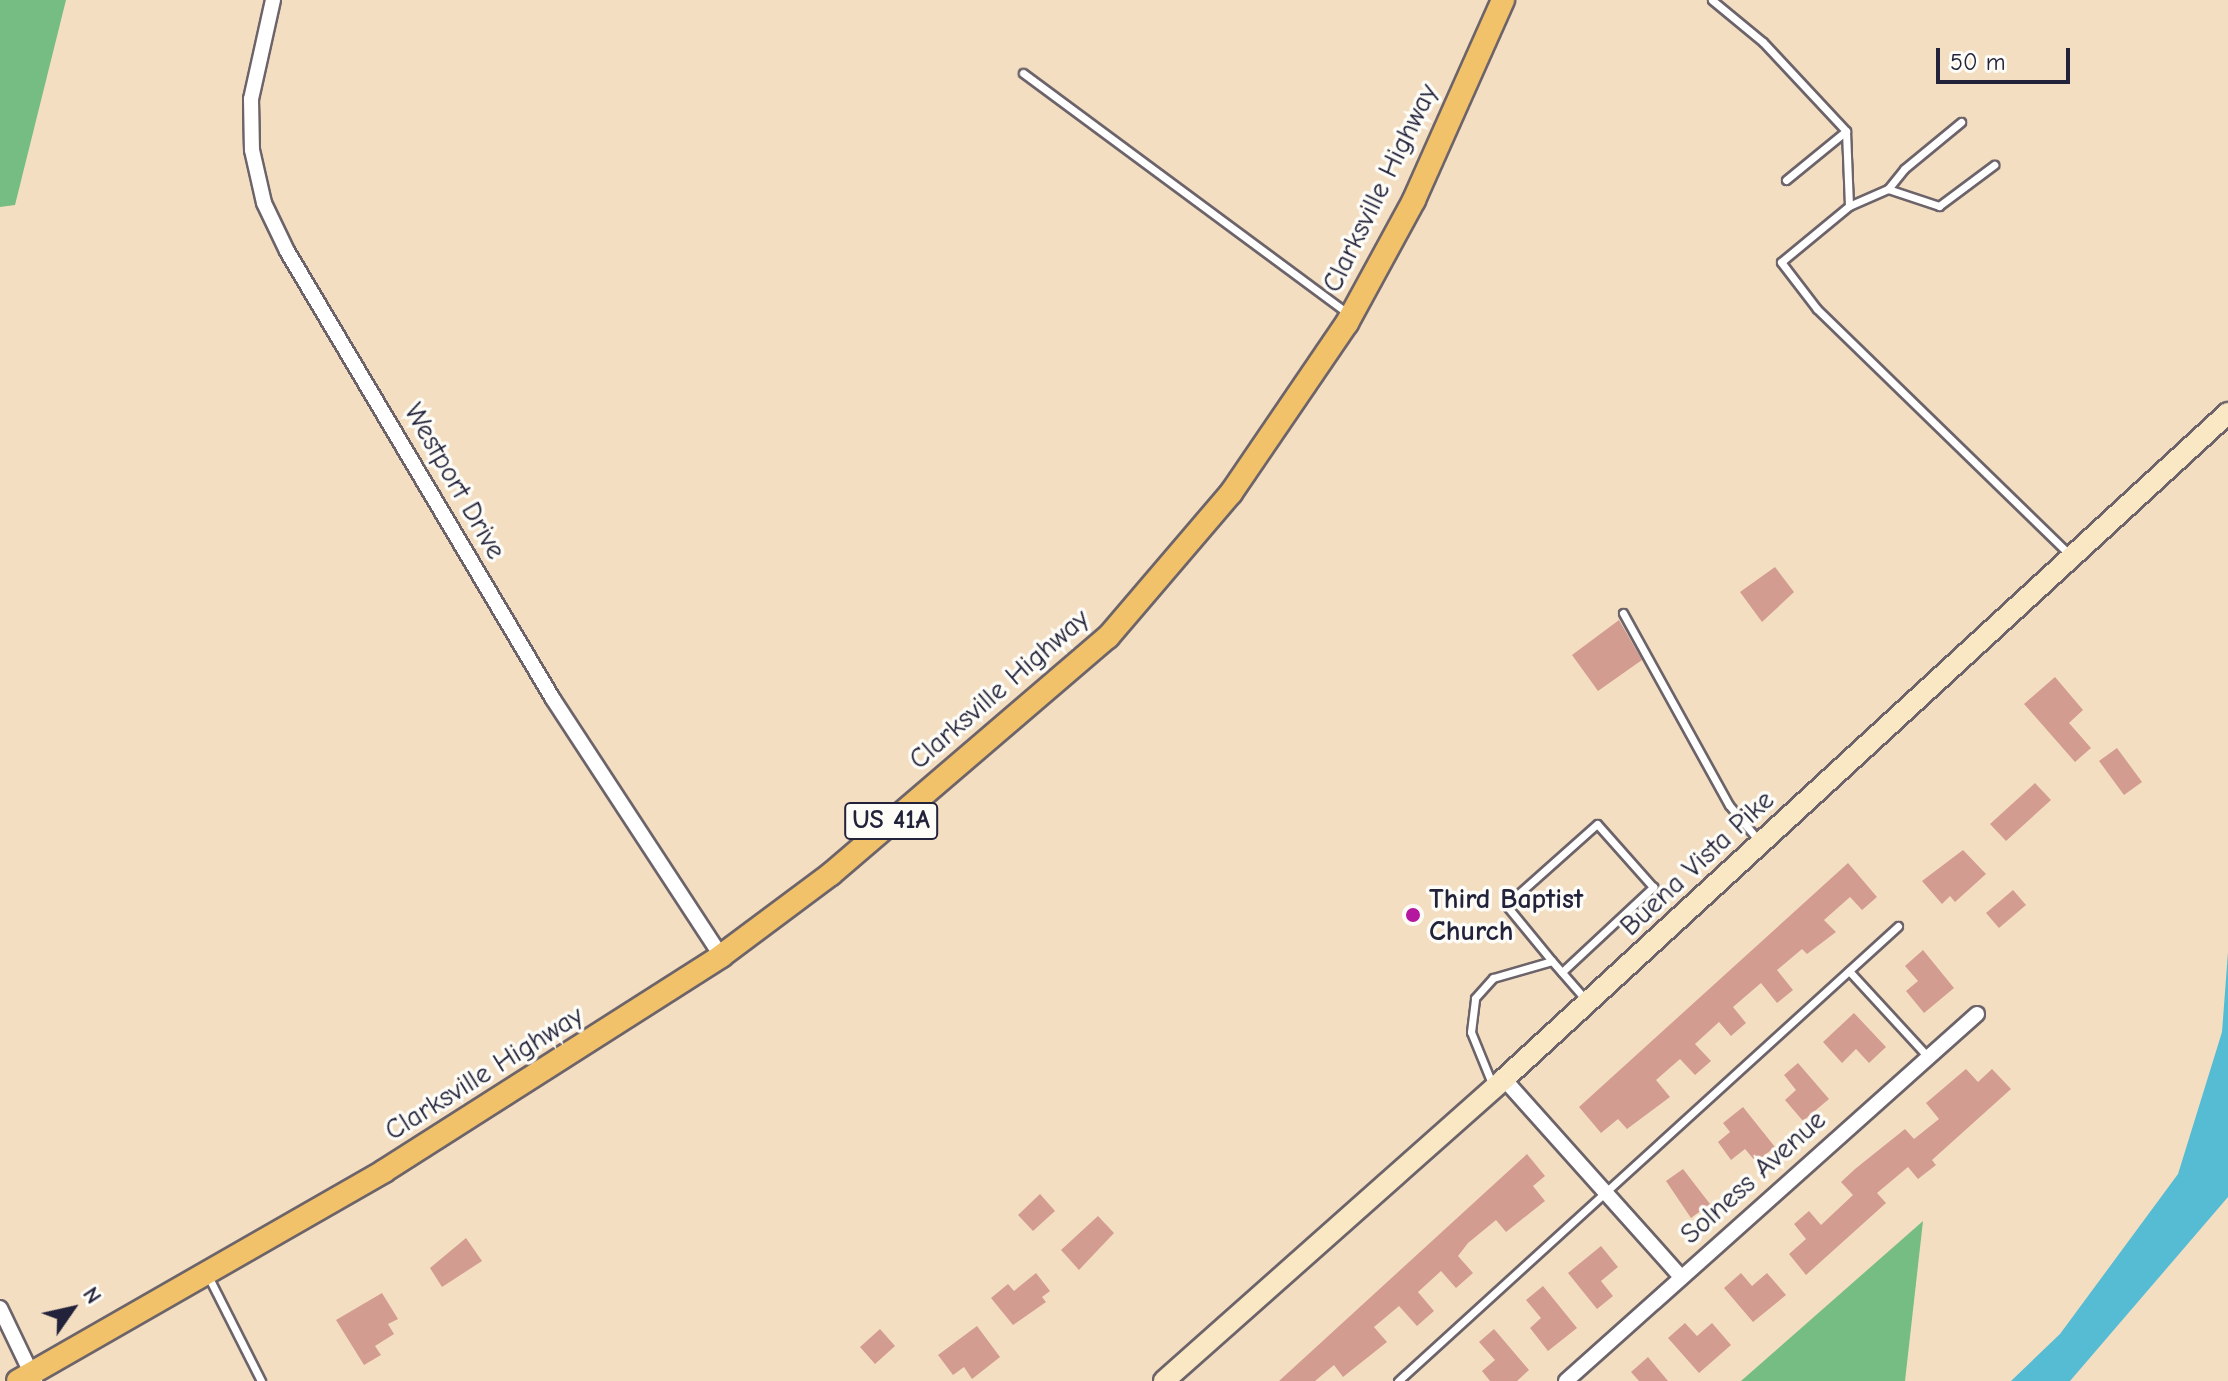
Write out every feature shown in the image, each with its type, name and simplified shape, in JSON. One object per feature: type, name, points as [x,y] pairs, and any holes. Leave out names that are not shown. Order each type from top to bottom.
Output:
[{"type":"main road","name":"Clarksville Highway","points":[[29,1379],[384,1171],[721,956],[831,874],[1108,637],[1231,493],[1351,316],[1414,200],[1503,0]]},
{"type":"main road","name":"Buena Vista Pike","points":[[1164,1381],[1499,1084],[2228,413]]},
{"type":"street","name":"Westport Drive","points":[[273,0],[251,99],[252,150],[264,203],[287,251],[553,699],[721,956]]},
{"type":"street","name":"Solness Avenue","points":[[1566,1381],[1977,1014]]},
{"type":"street","points":[[1499,1084],[1606,1193],[1680,1276]]},
{"type":"street","points":[[0,1308],[29,1379]]},
{"type":"lane","points":[[1712,0],[1763,42],[1846,131],[1849,206]]},
{"type":"lane","points":[[1023,73],[1351,316]]},
{"type":"lane","points":[[1961,122],[1904,169],[1888,189],[1849,206],[1781,262],[1817,309],[2072,556]]},
{"type":"lane","points":[[1786,180],[1846,131]]},
{"type":"lane","points":[[1888,189],[1939,206],[1994,165]]},
{"type":"lane","points":[[1623,613],[1729,805],[1761,843]]},
{"type":"lane","points":[[1562,972],[1653,887],[1597,824],[1506,905],[1552,961],[1588,1002]]},
{"type":"lane","points":[[1398,1381],[1898,926]]},
{"type":"lane","points":[[1499,1084],[1471,1032],[1475,998],[1493,978],[1552,961]]},
{"type":"lane","points":[[1849,971],[1928,1057]]},
{"type":"lane","points":[[207,1274],[261,1381]]},
{"type":"green space","points":[[0,0],[66,0],[15,205],[0,207]]},
{"type":"green space","points":[[1923,1221],[1905,1381],[1741,1381]]},
{"type":"water","points":[[2228,952],[2228,1197],[2070,1381],[2011,1381],[2060,1334],[2178,1174],[2222,1032]]},
{"type":"building","points":[[1775,567],[1794,592],[1762,622],[1740,592]]},
{"type":"building","points":[[1619,620],[1642,660],[1598,691],[1572,655]]},
{"type":"building","points":[[2055,677],[2083,710],[2069,723],[2091,748],[2075,762],[2024,704]]},
{"type":"building","points":[[2117,748],[2142,782],[2124,795],[2099,761]]},
{"type":"building","points":[[2035,783],[2051,800],[2006,841],[1990,824]]},
{"type":"building","points":[[1963,850],[1986,874],[1955,902],[1950,896],[1942,904],[1922,881]]},
{"type":"building","points":[[1848,863],[1877,897],[1862,910],[1850,897],[1824,920],[1836,932],[1807,954],[1802,949],[1777,970],[1793,990],[1777,1003],[1761,983],[1733,1007],[1746,1023],[1731,1036],[1719,1022],[1695,1044],[1711,1061],[1695,1075],[1680,1059],[1656,1080],[1670,1097],[1627,1129],[1618,1119],[1601,1133],[1579,1107]]},
{"type":"building","points":[[2013,890],[2026,905],[1999,928],[1986,913]]},
{"type":"building","points":[[1923,950],[1954,988],[1924,1013],[1906,991],[1918,981],[1905,966]]},
{"type":"building","points":[[1854,1013],[1886,1047],[1869,1063],[1856,1049],[1842,1063],[1823,1042]]},
{"type":"building","points":[[1798,1063],[1829,1099],[1803,1121],[1785,1100],[1796,1090],[1784,1075]]},
{"type":"building","points":[[1966,1069],[1978,1082],[1992,1069],[2011,1089],[1932,1160],[1936,1165],[1918,1179],[1908,1167],[1877,1193],[1886,1203],[1806,1275],[1789,1254],[1806,1239],[1794,1224],[1809,1211],[1821,1225],[1853,1195],[1841,1182],[1855,1169],[1905,1129],[1914,1139],[1939,1119],[1926,1103]]},
{"type":"building","points":[[1743,1107],[1775,1147],[1756,1162],[1745,1149],[1731,1160],[1718,1142],[1730,1132],[1723,1123]]},
{"type":"building","points":[[1527,1154],[1545,1176],[1533,1186],[1545,1201],[1506,1232],[1496,1220],[1468,1243],[1458,1256],[1473,1273],[1456,1288],[1441,1271],[1418,1292],[1434,1311],[1417,1326],[1399,1306],[1374,1327],[1387,1342],[1343,1377],[1334,1365],[1315,1381],[1279,1381]]},
{"type":"building","points":[[1683,1169],[1710,1204],[1691,1218],[1666,1181]]},
{"type":"building","points":[[1040,1194],[1055,1211],[1033,1231],[1018,1215]]},
{"type":"building","points":[[1098,1216],[1114,1233],[1079,1270],[1061,1250]]},
{"type":"building","points":[[466,1238],[482,1261],[442,1287],[430,1268]]},
{"type":"building","points":[[1601,1246],[1618,1267],[1601,1281],[1613,1296],[1597,1309],[1568,1273]]},
{"type":"building","points":[[1036,1273],[1050,1291],[1042,1297],[1046,1302],[1013,1325],[991,1298],[1008,1284],[1014,1291]]},
{"type":"building","points":[[1741,1273],[1752,1286],[1767,1273],[1786,1295],[1753,1322],[1724,1288]]},
{"type":"building","points":[[1543,1286],[1577,1328],[1548,1351],[1530,1328],[1541,1318],[1526,1300]]},
{"type":"building","points":[[382,1293],[398,1319],[388,1324],[394,1334],[375,1346],[381,1355],[364,1365],[336,1320]]},
{"type":"building","points":[[1685,1323],[1697,1336],[1712,1323],[1731,1345],[1699,1373],[1668,1338]]},
{"type":"building","points":[[977,1326],[1000,1357],[972,1379],[964,1367],[953,1375],[938,1355]]},
{"type":"building","points":[[880,1329],[895,1346],[875,1364],[860,1347]]},
{"type":"building","points":[[1494,1329],[1529,1370],[1517,1381],[1490,1381],[1482,1371],[1495,1360],[1479,1342]]},
{"type":"building","points":[[1648,1357],[1668,1381],[1639,1381],[1631,1372]]},
{"type":"place","name":"Third Baptist Church","points":[[1413,915]]}]
